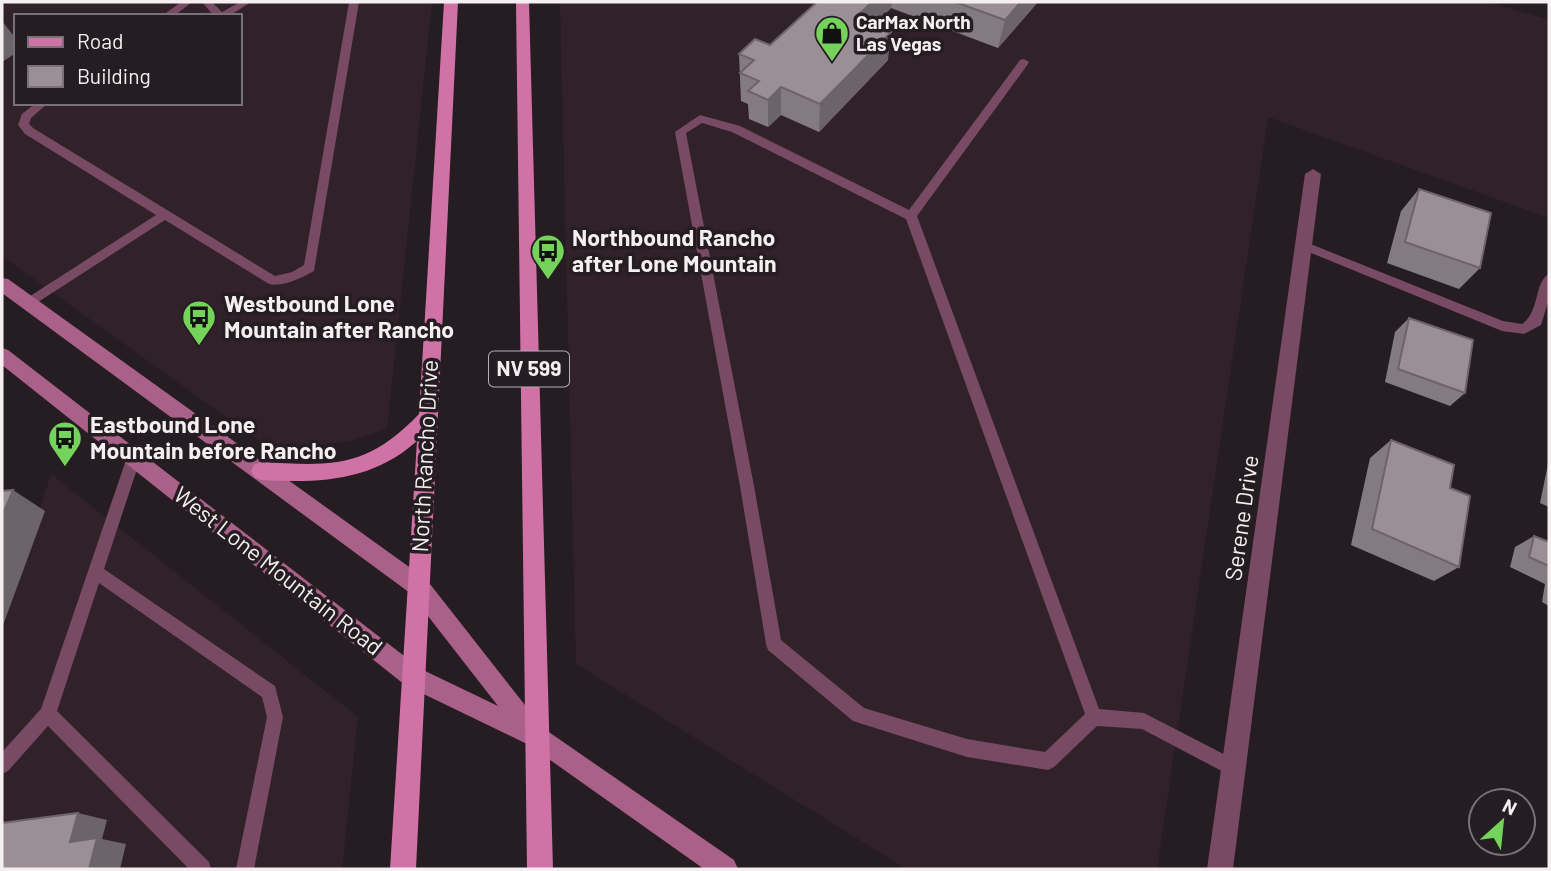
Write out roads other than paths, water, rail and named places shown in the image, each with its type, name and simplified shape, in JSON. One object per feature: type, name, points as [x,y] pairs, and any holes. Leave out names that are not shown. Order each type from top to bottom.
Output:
[{"type":"main road","name":"North Rancho Drive","points":[[402,869],[451,2]]},
{"type":"main road","name":"NV 599","points":[[522,2],[540,869]]},
{"type":"main road","name":"West Lone Mountain Road","points":[[2,284],[418,586],[537,737]]},
{"type":"main road","name":"West Lone Mountain Road","points":[[2,355],[413,677],[537,737],[725,869]]},
{"type":"main road","points":[[261,471],[320,474],[352,470],[391,452],[409,439],[428,417]]},
{"type":"street","name":"Serene Drive","points":[[1220,869],[1312,174]]},
{"type":"lane","points":[[170,14],[187,2]]},
{"type":"lane","points":[[225,14],[246,2]]},
{"type":"lane","points":[[40,105],[26,116],[23,125],[29,131],[274,281],[295,276],[310,268],[354,2]]},
{"type":"lane","points":[[911,216],[1024,62]]},
{"type":"lane","points":[[1094,717],[911,216],[736,129],[700,118],[680,132],[774,644],[859,715],[967,748],[1048,761],[1094,717],[1143,721],[1233,768]]},
{"type":"lane","points":[[29,303],[165,215]]},
{"type":"lane","points":[[1303,245],[1502,326],[1524,330],[1536,321],[1549,279]]},
{"type":"lane","points":[[2,765],[48,714],[134,457]]},
{"type":"lane","points":[[96,572],[269,692],[275,717],[245,869]]},
{"type":"lane","points":[[48,714],[202,869]]},
{"type":"place","name":"CarMax North Las Vegas","points":[[832,63]]},
{"type":"place","name":"Northbound Rancho after Lone Mountain","points":[[548,281]]},
{"type":"place","name":"Westbound Lone Mountain after Rancho","points":[[199,347]]},
{"type":"place","name":"Eastbound Lone Mountain before Rancho","points":[[65,468]]}]
